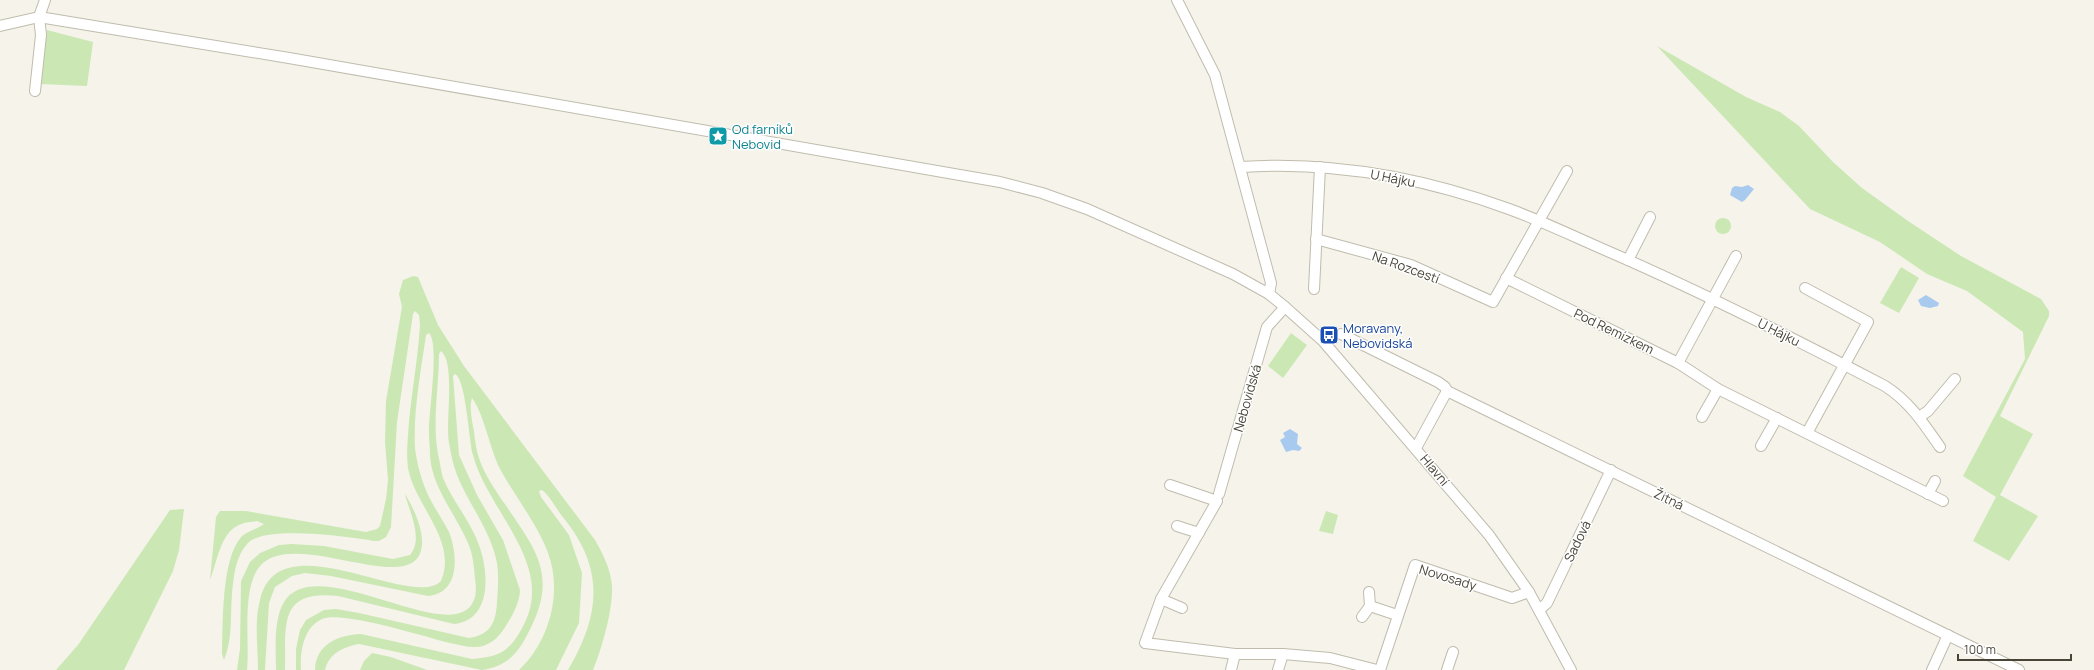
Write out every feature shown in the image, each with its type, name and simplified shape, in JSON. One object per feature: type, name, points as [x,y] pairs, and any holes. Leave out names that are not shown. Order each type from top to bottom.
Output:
[{"type":"street","points":[[35,91],[40,35],[39,17],[45,0]]},
{"type":"street","points":[[1178,0],[1215,75],[1271,283],[1269,294]]},
{"type":"street","points":[[0,26],[39,17]]},
{"type":"street","name":"Hlavní","points":[[39,17],[289,58],[1000,182],[1042,193],[1087,210],[1233,274],[1269,294],[1323,342],[1416,448],[1489,535],[1540,610],[1571,670]]},
{"type":"street","name":"U Hájku","points":[[1241,167],[1272,165],[1320,167],[1368,172],[1440,187],[1508,209],[1628,260],[1714,299],[1845,365],[1895,393],[1919,417],[1940,447]]},
{"type":"street","points":[[1314,289],[1320,167]]},
{"type":"street","points":[[1506,278],[1540,222],[1567,171]]},
{"type":"street","points":[[1628,260],[1650,217]]},
{"type":"street","name":"Na Rozcestí","points":[[1316,239],[1411,265],[1493,302],[1506,278]]},
{"type":"street","points":[[1678,363],[1736,256]]},
{"type":"street","name":"Pod Remízkem","points":[[1506,278],[1678,363],[1718,389],[1943,501]]},
{"type":"street","points":[[1805,288],[1872,324],[1845,365],[1807,433]]},
{"type":"street","name":"Nebovidská","points":[[1219,494],[1267,327],[1284,307]]},
{"type":"street","name":"Žitná","points":[[1341,334],[1438,382],[1445,387],[1447,391],[2019,670]]},
{"type":"street","points":[[1919,417],[1928,411],[1955,379]]},
{"type":"street","points":[[1702,417],[1718,389]]},
{"type":"street","points":[[1416,448],[1447,391]]},
{"type":"street","points":[[1761,446],[1777,418]]},
{"type":"street","name":"Sadová","points":[[1540,610],[1547,603],[1611,470]]},
{"type":"street","points":[[1928,494],[1935,481]]},
{"type":"street","points":[[1170,485],[1217,501],[1160,599],[1145,643],[1235,654],[1283,654],[1330,658],[1379,670]]},
{"type":"street","points":[[1177,526],[1199,533]]},
{"type":"street","name":"Novosady","points":[[1379,670],[1415,565],[1512,598],[1529,592]]},
{"type":"street","points":[[1362,617],[1370,606],[1369,592]]},
{"type":"street","points":[[1160,599],[1182,608]]},
{"type":"street","points":[[1370,606],[1397,615]]},
{"type":"street","points":[[1932,670],[1948,635]]},
{"type":"street","points":[[1447,670],[1453,652]]},
{"type":"street","points":[[1230,670],[1235,654]]},
{"type":"street","points":[[1278,670],[1283,654]]},
{"type":"green space","points":[[47,30],[93,42],[87,86],[40,84]]},
{"type":"green space","points":[[1657,46],[1746,97],[1780,112],[1799,126],[1833,162],[1862,188],[1908,221],[1961,256],[2041,299],[2049,311],[2049,316],[2000,416],[2033,434],[2000,495],[2038,516],[2009,561],[1973,541],[1996,497],[1963,476],[2025,359],[2023,332],[1967,291],[1927,274],[1880,242],[1810,209]]},
{"type":"green space","points":[[1723,218],[1730,223],[1731,226],[1726,233],[1723,234],[1716,229],[1715,226],[1720,219]]},
{"type":"green space","points":[[1901,267],[1919,278],[1899,313],[1880,303]]},
{"type":"green space","points":[[413,276],[418,277],[438,325],[464,366],[595,540],[604,556],[611,580],[612,596],[606,629],[593,670],[568,670],[587,630],[592,610],[594,592],[586,554],[576,535],[550,498],[542,490],[539,491],[541,497],[569,535],[582,573],[579,623],[556,670],[519,670],[538,646],[550,616],[554,584],[552,568],[548,553],[538,531],[496,461],[480,413],[472,398],[472,419],[477,450],[482,466],[493,486],[525,534],[540,565],[543,580],[542,597],[536,616],[522,644],[508,660],[497,666],[482,670],[359,644],[343,649],[334,655],[327,664],[325,670],[315,670],[316,661],[324,647],[344,636],[361,634],[472,659],[496,655],[507,649],[521,630],[530,606],[532,584],[526,562],[517,540],[481,477],[473,455],[462,387],[459,378],[455,374],[453,376],[459,455],[477,495],[503,540],[520,590],[512,616],[494,640],[483,646],[475,647],[450,643],[365,621],[332,617],[322,619],[311,628],[307,634],[302,648],[301,670],[296,670],[296,649],[300,630],[306,620],[324,610],[336,609],[359,613],[469,638],[487,631],[493,622],[498,592],[497,563],[490,540],[462,486],[453,463],[448,434],[448,368],[441,351],[439,354],[436,442],[443,478],[477,539],[480,548],[485,571],[484,595],[481,605],[475,614],[466,621],[454,624],[338,596],[319,596],[305,599],[295,605],[289,614],[285,638],[285,670],[276,670],[276,635],[280,610],[284,602],[300,589],[324,587],[352,591],[412,609],[439,614],[460,613],[473,602],[476,593],[476,585],[470,547],[439,489],[431,467],[429,425],[434,351],[429,333],[426,335],[418,391],[415,420],[415,448],[418,467],[426,491],[449,532],[452,541],[455,562],[451,580],[446,588],[438,593],[428,596],[331,576],[305,573],[292,576],[275,587],[269,603],[265,670],[258,670],[257,617],[260,600],[272,577],[292,567],[318,566],[346,571],[403,585],[426,587],[441,581],[445,566],[444,552],[440,538],[418,496],[412,482],[407,462],[409,422],[420,325],[419,315],[415,311],[413,314],[397,422],[391,527],[386,537],[379,541],[374,541],[328,535],[289,533],[257,538],[248,543],[240,554],[236,567],[232,594],[229,644],[224,660],[222,654],[224,592],[230,560],[235,546],[242,536],[264,524],[257,521],[241,524],[227,535],[223,541],[210,580],[216,517],[220,511],[246,511],[366,532],[377,529],[380,526],[386,499],[388,480],[385,442],[386,401],[402,307],[399,294],[403,280]]},
{"type":"green space","points":[[1291,333],[1307,345],[1283,378],[1268,366]]},
{"type":"green space","points":[[405,494],[415,512],[421,532],[422,545],[415,561],[400,567],[378,566],[299,554],[277,556],[260,566],[254,576],[248,601],[247,670],[237,670],[240,649],[241,581],[250,562],[260,553],[279,545],[292,544],[324,546],[393,559],[410,555],[416,541],[416,533]]},
{"type":"green space","points":[[184,509],[179,550],[173,571],[124,670],[56,670],[78,645],[170,510]]},
{"type":"green space","points":[[1326,511],[1338,515],[1333,534],[1319,531]]},
{"type":"green space","points":[[372,653],[391,657],[427,670],[360,670],[364,661]]},
{"type":"water","points":[[1748,185],[1754,189],[1742,202],[1730,195],[1732,188],[1735,186],[1742,187]]},
{"type":"water","points":[[1926,295],[1939,303],[1938,306],[1930,308],[1921,306],[1918,300]]},
{"type":"water","points":[[1290,429],[1298,434],[1297,444],[1302,448],[1299,451],[1293,450],[1286,452],[1280,440],[1285,437],[1283,433]]},
{"type":"place","name":"Od farníků Nebovid","points":[[718,136]]},
{"type":"place","name":"Moravany, Nebovidská","points":[[1329,335]]}]
